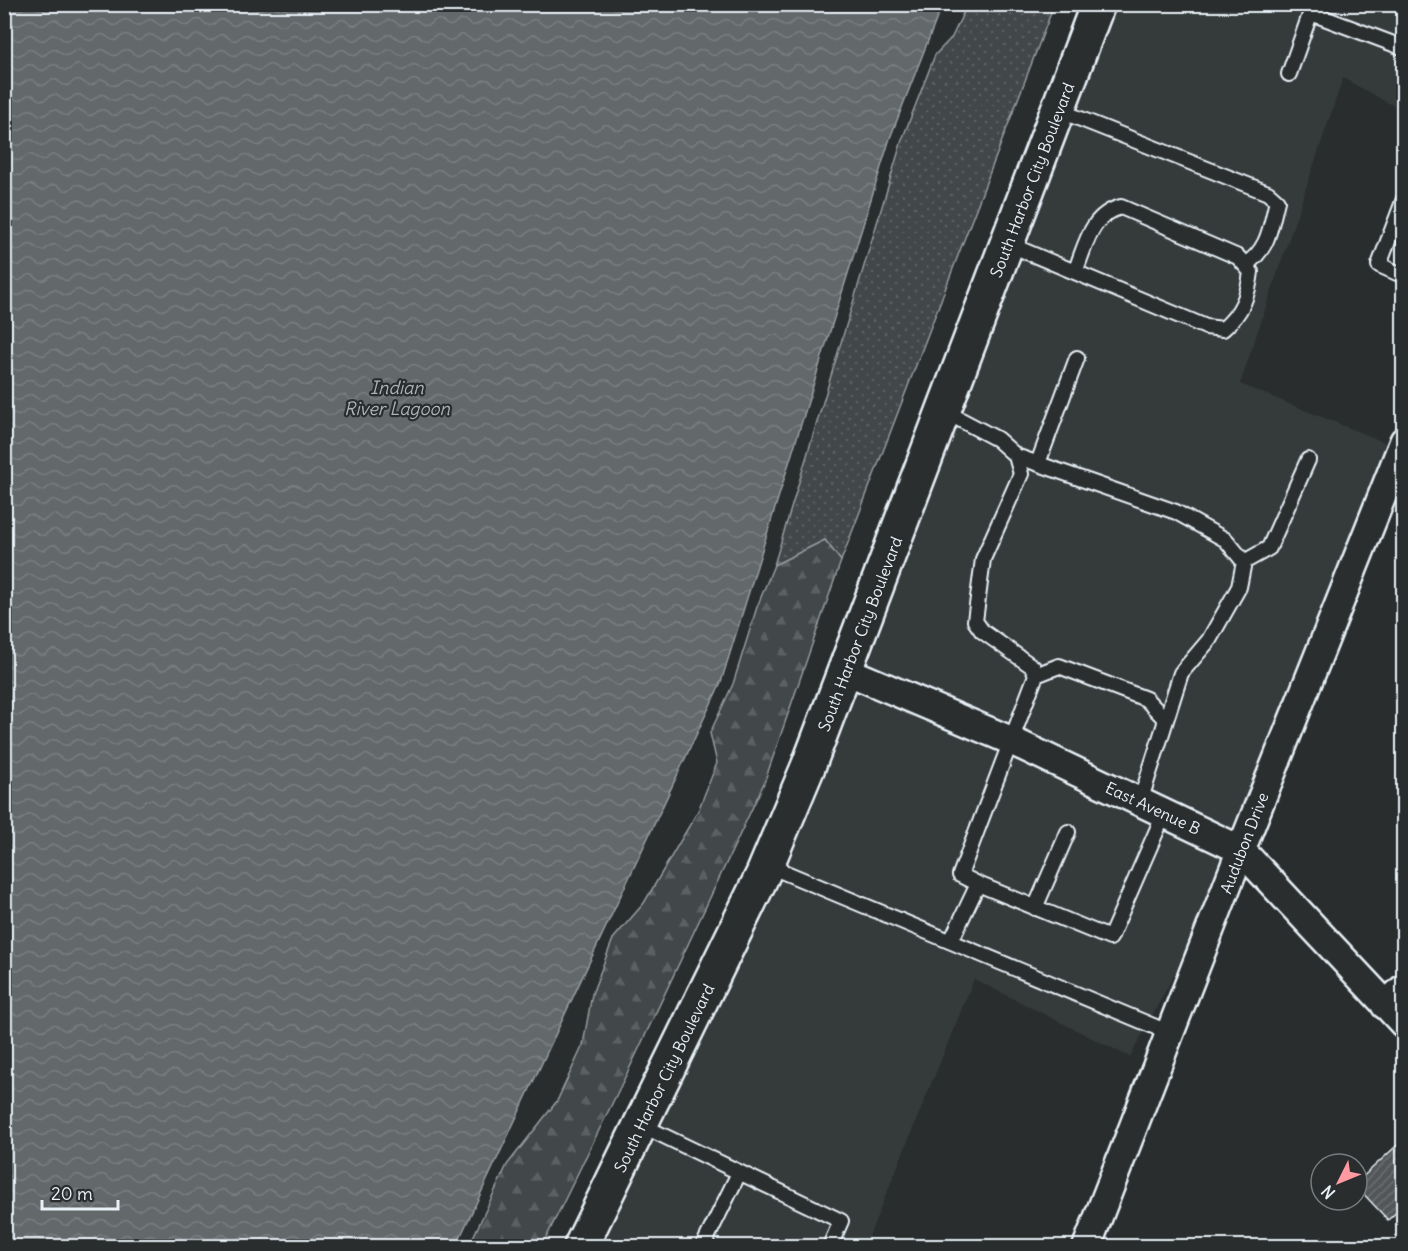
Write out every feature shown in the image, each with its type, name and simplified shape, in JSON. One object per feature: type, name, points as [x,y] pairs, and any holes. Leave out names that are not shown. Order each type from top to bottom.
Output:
[{"type":"main road","name":"South Harbor City Boulevard","points":[[581,1246],[767,865],[847,671],[1098,4]]},
{"type":"street","name":"Audubon Drive","points":[[1088,1246],[1241,850],[1403,447]]},
{"type":"street","name":"East Avenue B","points":[[847,671],[1012,741],[1241,850],[1398,1005]]},
{"type":"lane","points":[[1288,74],[1312,9],[1404,48]]},
{"type":"lane","points":[[1058,110],[1268,193],[1277,201],[1268,237],[1260,255],[1245,265]]},
{"type":"lane","points":[[1404,199],[1379,265],[1404,276]]},
{"type":"lane","points":[[1008,244],[1206,327],[1223,328],[1235,318],[1249,295],[1251,272],[1238,257],[1121,207],[1107,211],[1094,223],[1075,272]]},
{"type":"lane","points":[[1038,463],[1077,358]]},
{"type":"lane","points":[[944,411],[998,439],[1016,456],[1176,512],[1226,540],[1244,562]]},
{"type":"lane","points":[[1016,456],[1021,474],[983,559],[975,621],[982,631],[1033,667],[1035,675],[960,875],[1110,938],[1164,814]]},
{"type":"lane","points":[[1140,802],[1181,673],[1209,640],[1239,587],[1244,562],[1269,548],[1308,460]]},
{"type":"lane","points":[[1035,675],[1059,666],[1146,699],[1165,719]]},
{"type":"lane","points":[[1035,908],[1068,832]]},
{"type":"lane","points":[[767,865],[1170,1033]]},
{"type":"lane","points":[[951,941],[978,884]]},
{"type":"lane","points":[[641,1125],[841,1221],[830,1246]]},
{"type":"lane","points":[[703,1246],[740,1173]]},
{"type":"shaded area","points":[[1089,5],[1403,5],[1403,111],[1343,78],[1240,384],[1401,449],[1241,850],[1130,1057],[974,979],[865,1246],[575,1246],[850,660]]},
{"type":"green space","points":[[967,5],[1054,5],[841,561],[825,540],[774,565],[902,140],[935,55],[952,37]]},
{"type":"green space","points":[[825,540],[841,561],[764,783],[634,1059],[542,1246],[469,1246],[507,1165],[557,1101],[583,1045],[592,994],[613,939],[644,903],[698,811],[717,763],[710,733],[733,684],[757,607],[774,565]]},
{"type":"water","name":"Indian River Lagoon","points":[[5,4],[942,5],[890,138],[721,682],[456,1246],[5,1246]]},
{"type":"building","points":[[1404,1139],[1404,1205],[1388,1220],[1369,1200],[1369,1171]]},
{"type":"building","points":[[1322,1237],[1331,1246],[1312,1246]]}]
